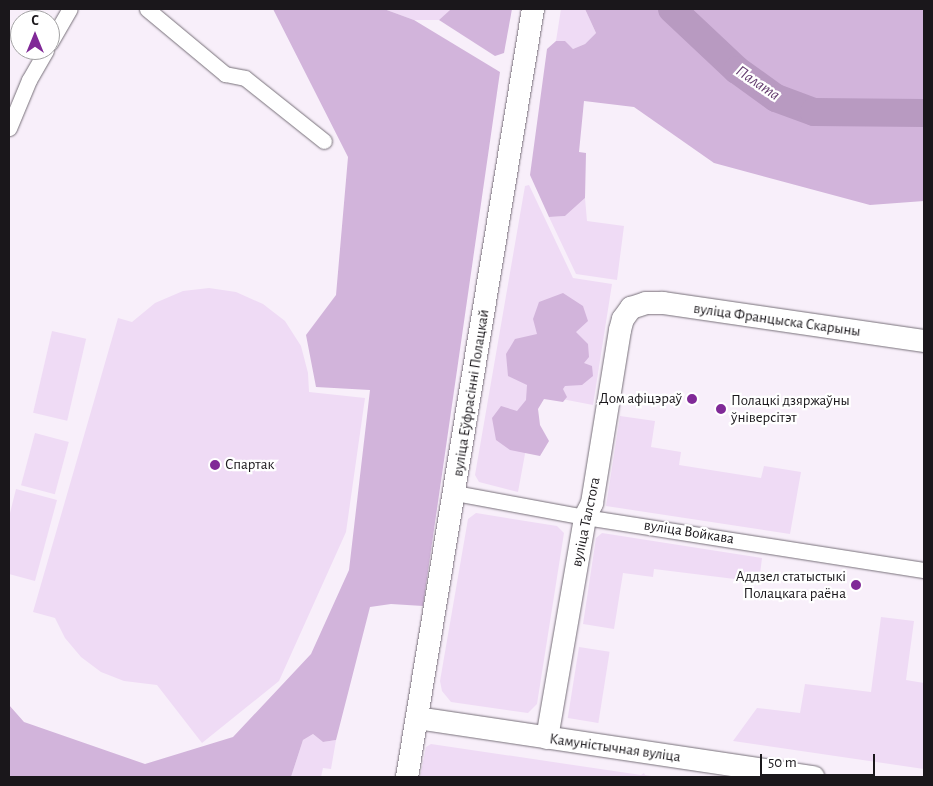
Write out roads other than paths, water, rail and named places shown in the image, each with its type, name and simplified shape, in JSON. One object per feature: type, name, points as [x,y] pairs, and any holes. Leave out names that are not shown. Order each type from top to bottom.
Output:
[{"type":"main road","name":"вуліца Еўфрасінні Полацкай","points":[[407,777],[455,494],[533,9]]},
{"type":"main road","name":"вуліца Францыска Скарыны","points":[[631,308],[646,303],[663,303],[924,341]]},
{"type":"main road","name":"вуліца Талстога","points":[[546,738],[585,517],[592,503],[620,330],[623,320],[631,308]]},
{"type":"main road","name":"Камуністычная вуліца","points":[[417,718],[814,777]]},
{"type":"street","points":[[60,26],[70,9]]},
{"type":"street","points":[[147,9],[224,74],[245,78],[324,141]]},
{"type":"street","points":[[9,128],[29,80],[40,60]]},
{"type":"street","name":"вуліца Войкава","points":[[455,494],[585,517],[924,570]]},
{"type":"waterway","name":"Палата","points":[[672,9],[737,70],[776,98],[814,112],[924,113]]},
{"type":"place","name":"Дом афіцэраў","points":[[692,399]]},
{"type":"place","name":"Полацкі дзяржаўны ўніверсітэт","points":[[721,409]]},
{"type":"place","name":"Спартак","points":[[215,465]]},
{"type":"place","name":"Аддзел статыстыкі Полацкага раёна","points":[[856,585]]}]
